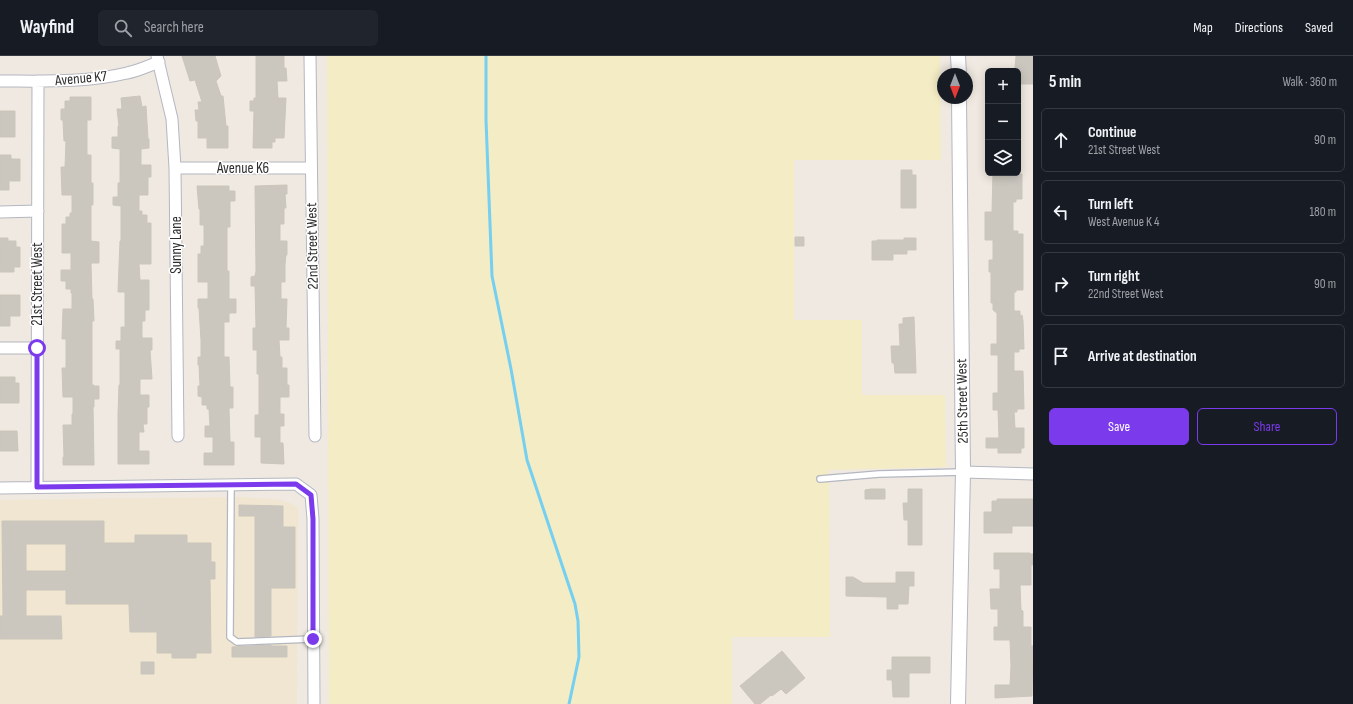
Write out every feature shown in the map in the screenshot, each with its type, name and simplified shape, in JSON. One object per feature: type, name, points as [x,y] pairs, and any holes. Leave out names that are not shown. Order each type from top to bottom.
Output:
[{"type":"street","name":"22nd Street West","points":[[310,56],[315,436]]},
{"type":"street","points":[[958,56],[959,68]]},
{"type":"street","name":"Avenue K7","points":[[0,81],[90,79],[127,73],[158,59]]},
{"type":"street","name":"Sunny Lane","points":[[158,59],[172,119],[175,168],[178,436]]},
{"type":"street","name":"21st Street West","points":[[37,487],[38,81]]},
{"type":"street","name":"25th Street West","points":[[958,704],[963,472],[959,104]]},
{"type":"street","name":"Avenue K6","points":[[175,168],[311,168]]},
{"type":"street","points":[[0,212],[38,211]]},
{"type":"street","points":[[0,348],[37,348]]},
{"type":"street","points":[[963,472],[1033,474]]},
{"type":"street","points":[[0,488],[296,484],[311,495],[313,519],[314,704]]},
{"type":"lane","points":[[820,478],[878,474],[963,472]]},
{"type":"lane","points":[[231,485],[230,637],[238,642],[313,639]]},
{"type":"shaded area","points":[[242,497],[280,500],[292,504],[298,508],[297,704],[0,704],[0,500]]},
{"type":"sand","points":[[327,56],[940,56],[940,68],[937,68],[937,104],[940,104],[941,160],[794,160],[794,320],[862,320],[862,395],[945,395],[946,467],[829,470],[830,637],[732,637],[732,704],[329,704]]},
{"type":"building","points":[[182,56],[215,56],[221,76],[216,81],[221,96],[223,96],[226,126],[228,126],[228,148],[207,148],[207,138],[198,138],[198,121],[196,121],[195,110],[199,110],[198,102],[202,102],[195,80],[190,81]]},
{"type":"building","points":[[256,56],[284,56],[284,68],[286,68],[287,81],[277,81],[278,98],[286,98],[284,138],[275,138],[275,142],[272,142],[272,148],[253,148],[254,111],[250,111],[250,101],[254,101],[254,98],[256,98]]},
{"type":"building","points":[[1016,56],[1033,56],[1033,84],[1021,84],[1021,68],[1015,68]]},
{"type":"building","points":[[140,96],[142,107],[146,106],[149,139],[149,148],[141,149],[141,165],[151,165],[151,177],[148,177],[148,195],[139,195],[139,211],[142,211],[142,215],[147,215],[147,223],[151,223],[151,264],[139,264],[140,280],[149,280],[149,310],[145,310],[145,321],[142,321],[142,338],[152,338],[152,350],[150,350],[152,379],[140,379],[140,395],[149,395],[149,407],[147,407],[147,424],[143,424],[144,432],[139,432],[139,451],[149,451],[149,464],[118,464],[120,349],[116,349],[116,341],[121,341],[121,327],[125,327],[125,292],[118,292],[121,241],[121,206],[113,205],[113,197],[118,197],[118,183],[120,183],[120,149],[112,148],[112,137],[118,137],[119,126],[117,109],[122,109],[121,98]]},
{"type":"building","points":[[70,97],[91,97],[91,120],[87,120],[87,155],[91,155],[91,183],[93,183],[93,205],[91,205],[91,241],[99,242],[99,263],[91,264],[94,321],[92,321],[92,385],[99,386],[99,399],[94,399],[93,407],[94,465],[63,465],[63,425],[72,425],[73,414],[73,397],[63,397],[62,368],[66,368],[66,339],[62,339],[63,309],[72,309],[72,293],[71,289],[66,289],[66,281],[61,281],[61,270],[71,270],[71,253],[62,253],[62,224],[66,224],[66,217],[70,217],[70,213],[72,213],[72,195],[62,195],[61,167],[65,167],[66,141],[64,141],[61,109],[65,109],[65,101],[70,101]]},
{"type":"building","points":[[0,111],[15,111],[15,137],[0,137]]},
{"type":"building","points":[[0,155],[11,155],[11,159],[20,159],[20,181],[9,181],[9,190],[0,190]]},
{"type":"building","points":[[901,170],[912,170],[912,175],[916,175],[916,208],[901,208]]},
{"type":"building","points":[[1022,174],[1022,199],[1016,199],[1016,202],[1013,202],[1013,231],[1018,231],[1018,234],[1023,234],[1023,290],[1016,290],[1016,292],[1014,292],[1014,311],[1020,311],[1020,316],[1022,315],[1023,321],[1024,349],[1019,349],[1019,352],[1014,352],[1014,371],[1023,371],[1024,409],[1017,409],[1017,412],[1014,412],[1015,428],[1024,428],[1024,448],[1021,448],[1021,453],[998,453],[998,448],[986,448],[986,438],[999,438],[998,410],[993,410],[993,393],[998,393],[998,355],[991,355],[991,344],[997,344],[997,313],[993,310],[993,303],[991,303],[991,272],[989,272],[989,260],[993,260],[993,240],[985,240],[985,212],[992,212],[993,176],[1021,176]]},
{"type":"building","points":[[287,185],[287,194],[285,194],[286,208],[284,208],[284,224],[280,224],[280,241],[287,241],[285,282],[281,282],[281,299],[287,299],[286,328],[289,328],[289,340],[279,340],[282,368],[287,368],[287,385],[289,385],[289,397],[280,397],[280,414],[284,414],[284,426],[280,426],[280,443],[283,443],[284,464],[261,463],[261,437],[255,437],[255,415],[259,415],[259,374],[257,374],[257,350],[253,350],[253,328],[256,328],[255,286],[251,286],[251,277],[255,276],[256,271],[255,186]]},
{"type":"building","points":[[197,186],[229,186],[229,191],[235,191],[235,201],[230,201],[230,227],[227,227],[227,271],[229,271],[229,299],[236,299],[236,313],[229,313],[229,322],[224,322],[224,357],[229,357],[230,387],[233,387],[233,408],[229,408],[230,442],[234,442],[234,465],[204,465],[204,453],[213,453],[213,437],[205,437],[205,426],[210,426],[209,409],[207,409],[207,405],[202,405],[202,397],[198,396],[198,386],[200,386],[198,357],[201,357],[201,340],[198,299],[208,299],[208,282],[198,282],[198,254],[201,254],[201,246],[204,246],[204,225],[200,225],[200,209]]},
{"type":"building","points":[[795,237],[804,237],[804,246],[795,246]]},
{"type":"building","points":[[0,238],[8,238],[8,241],[16,241],[16,247],[20,247],[20,267],[14,267],[14,272],[0,272]]},
{"type":"building","points":[[904,238],[916,238],[916,250],[907,250],[907,254],[893,254],[893,260],[872,260],[872,241],[904,240]]},
{"type":"building","points":[[0,295],[20,295],[20,316],[10,316],[10,326],[0,326]]},
{"type":"building","points":[[914,317],[916,373],[895,373],[894,363],[892,363],[891,346],[900,346],[899,324],[903,324],[903,318]]},
{"type":"building","points":[[0,377],[15,377],[15,383],[19,383],[19,403],[0,403]]},
{"type":"building","points":[[0,431],[17,431],[18,451],[0,451]]},
{"type":"building","points":[[885,489],[885,499],[865,499],[865,490]]},
{"type":"building","points":[[908,489],[922,489],[922,545],[908,545],[908,520],[904,520],[903,503],[908,503]]},
{"type":"building","points":[[997,499],[1033,499],[1033,526],[1012,526],[1012,533],[984,533],[984,512],[992,512],[992,501],[997,501]]},
{"type":"building","points":[[239,505],[283,506],[283,527],[295,527],[295,588],[271,588],[271,636],[255,637],[255,516],[239,516]]},
{"type":"building","points":[[2,521],[104,521],[104,543],[135,543],[135,535],[187,535],[187,543],[211,543],[211,562],[215,562],[215,579],[210,579],[211,653],[196,653],[196,658],[172,658],[172,653],[157,653],[157,632],[130,632],[129,604],[66,604],[66,590],[26,590],[26,616],[61,616],[62,639],[0,639],[0,616],[3,616]],"holes":[[[26,544],[66,544],[66,571],[26,571]]]},
{"type":"building","points":[[994,553],[1033,554],[1033,565],[1031,565],[1031,585],[1020,585],[1023,627],[1031,627],[1031,646],[1033,646],[1032,696],[995,698],[995,685],[1010,685],[1011,666],[1010,640],[994,640],[994,627],[998,627],[998,609],[991,609],[990,589],[1000,589],[1000,569],[994,569]]},
{"type":"building","points":[[896,572],[914,572],[914,586],[909,586],[908,604],[898,604],[898,609],[887,609],[887,597],[846,596],[846,577],[853,577],[863,583],[896,583]]},
{"type":"building","points":[[271,645],[287,646],[287,657],[232,657],[232,647]]},
{"type":"building","points":[[782,651],[805,678],[786,694],[781,689],[760,704],[755,704],[740,686]]},
{"type":"building","points":[[892,657],[930,657],[930,673],[909,673],[909,697],[893,697],[892,680],[887,680],[887,670],[892,670]]},
{"type":"building","points":[[141,662],[154,662],[154,674],[141,674]]},
{"type":"waterway","points":[[486,56],[486,120],[492,276],[511,369],[527,460],[575,604],[578,621],[579,657],[569,704]]},
{"type":"route","points":[[37,348],[37,487],[296,484],[311,495],[313,519],[313,639]]}]
